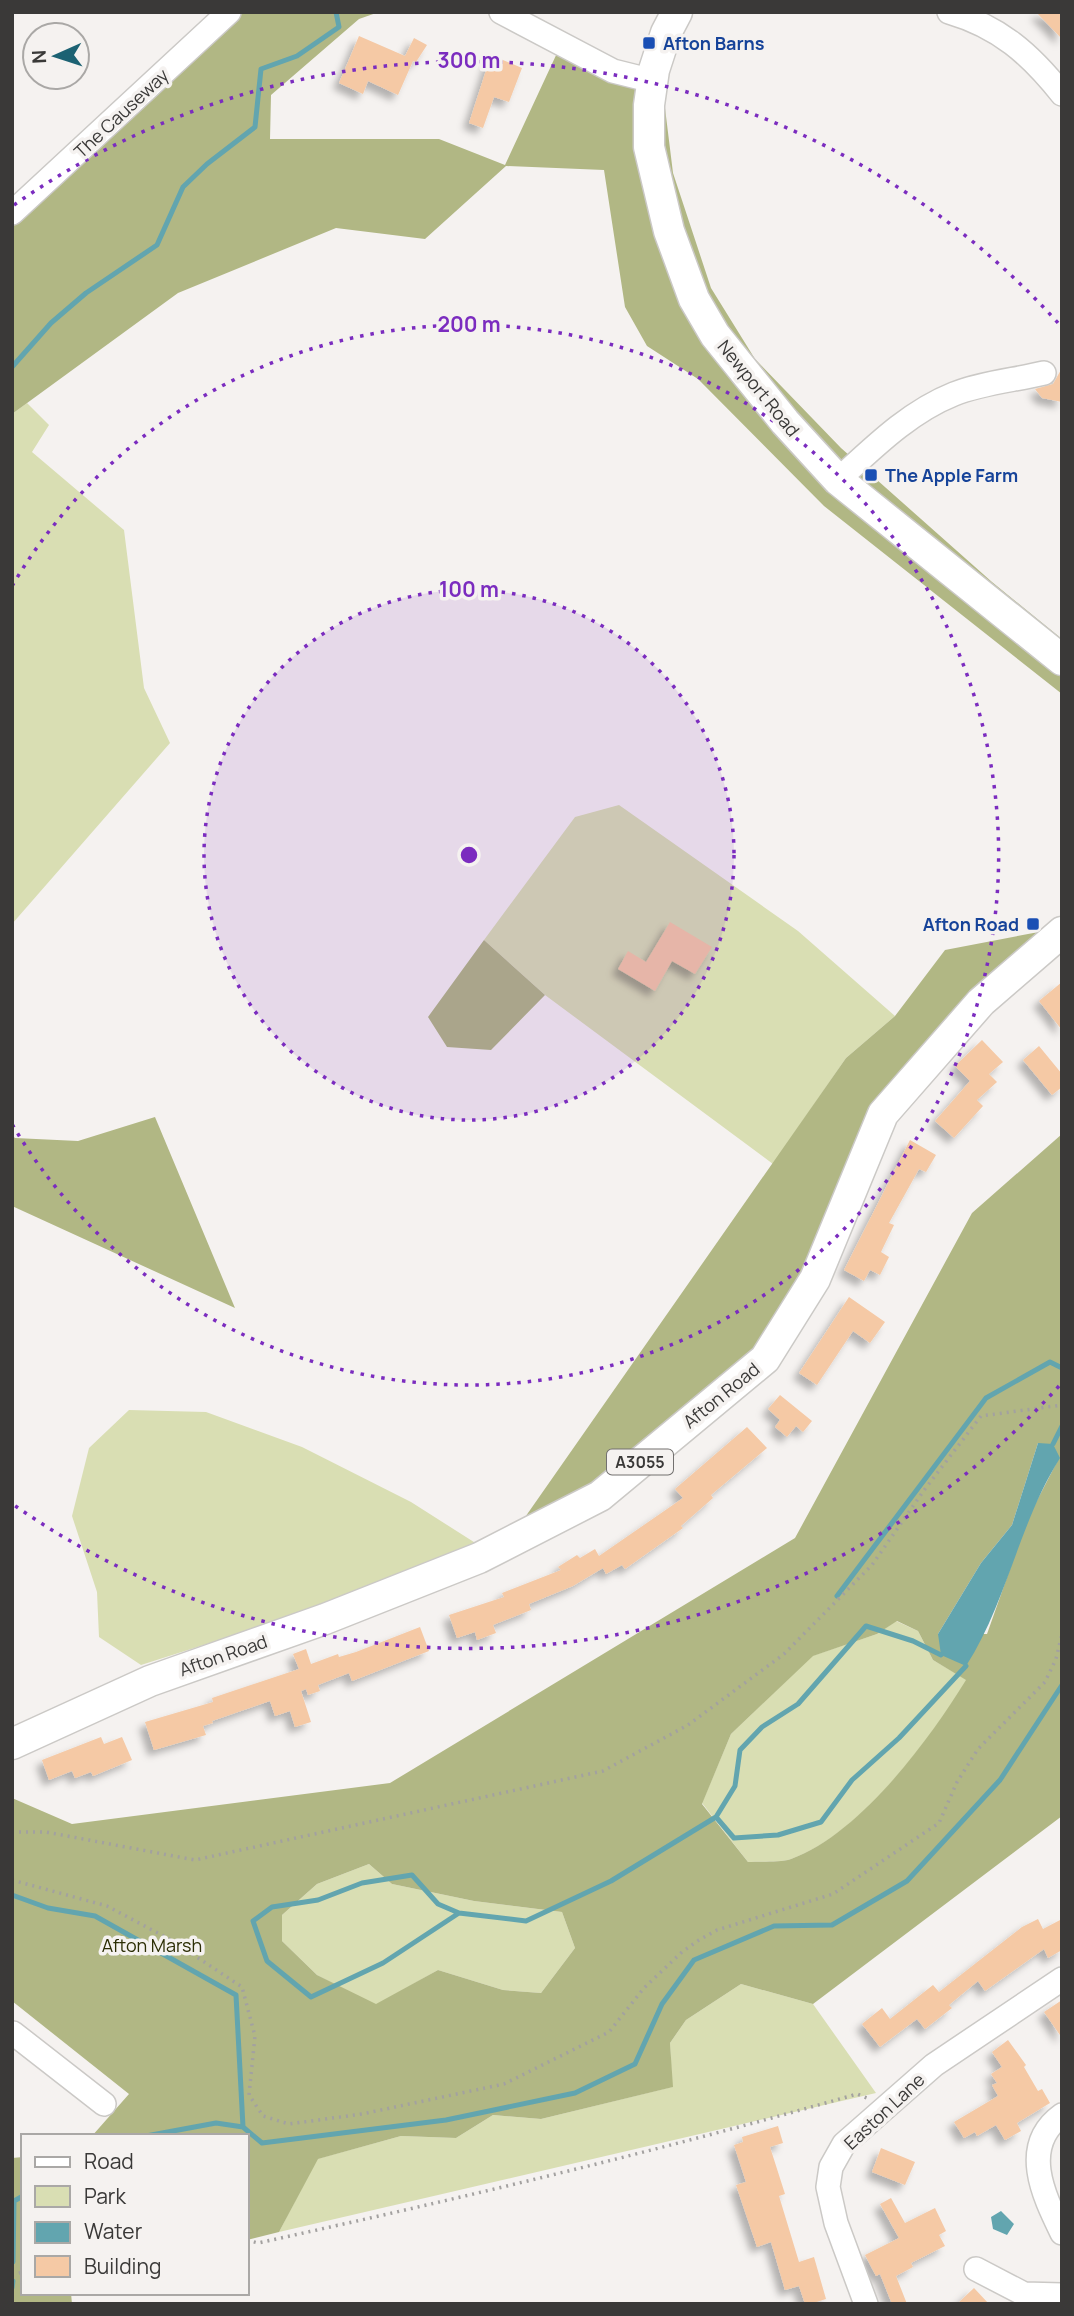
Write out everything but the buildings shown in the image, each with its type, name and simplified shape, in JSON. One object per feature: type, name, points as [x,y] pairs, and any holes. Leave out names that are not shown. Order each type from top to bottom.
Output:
[{"type":"main road","name":"Newport Road","points":[[677,12],[658,54],[649,121],[653,174],[669,231],[694,299],[742,371],[838,480],[1062,660]]},
{"type":"main road","name":"Afton Road","points":[[12,1744],[150,1681],[325,1619],[479,1558],[600,1496],[765,1359],[814,1279],[883,1114],[981,1002],[1062,932]]},
{"type":"street","name":"The Causeway","points":[[12,214],[229,12]]},
{"type":"street","points":[[501,12],[613,71],[653,81]]},
{"type":"street","points":[[949,12],[972,19],[1001,34],[1034,60],[1062,94]]},
{"type":"street","points":[[838,480],[886,435],[922,410],[957,393],[1044,373]]},
{"type":"street","name":"Easton Lane","points":[[866,2304],[836,2223],[828,2187],[831,2167],[844,2144],[934,2065],[1062,1979]]},
{"type":"street","points":[[12,2033],[104,2105]]},
{"type":"street","points":[[1062,2115],[1053,2121],[1037,2152],[1040,2187],[1062,2233]]},
{"type":"street","points":[[976,2269],[1024,2294],[1062,2295]]},
{"type":"path","points":[[12,1832],[46,1832],[195,1860],[603,1771],[688,1725],[784,1654],[872,1565],[981,1416],[1061,1404]]},
{"type":"path","points":[[12,1880],[107,1906],[171,1940],[242,1987],[255,2036],[249,2095],[263,2116],[289,2124],[304,2123],[362,2114],[504,2084],[609,2032],[644,1988],[682,1952],[717,1930],[833,1894],[939,1824],[957,1782],[978,1749],[1045,1682],[1056,1659],[1062,1634]]},
{"type":"path","points":[[248,2240],[258,2243],[427,2205],[700,2139],[857,2094],[888,2106]]},
{"type":"green space","points":[[213,12],[379,12],[359,19],[271,95],[270,139],[439,139],[505,165],[558,51],[664,100],[673,173],[711,288],[755,359],[841,448],[992,582],[1062,639],[1062,694],[824,506],[698,379],[647,346],[625,307],[604,170],[506,166],[425,239],[336,228],[178,293],[12,414],[12,197]]},
{"type":"green space","points":[[27,403],[49,425],[32,452],[124,530],[144,688],[170,743],[12,924],[12,414]]},
{"type":"green space","points":[[619,805],[798,931],[895,1016],[846,1058],[773,1164],[545,995],[484,940],[575,817]]},
{"type":"green space","points":[[1044,931],[873,1107],[802,1272],[755,1355],[597,1487],[521,1523],[846,1058],[895,1016],[945,950]]},
{"type":"green space","points":[[484,940],[545,995],[491,1050],[447,1047],[428,1017]]},
{"type":"green space","points":[[155,1117],[235,1308],[12,1206],[12,1135],[15,1138],[78,1141]]},
{"type":"green space","name":"Afton Marsh","points":[[1062,1134],[1062,1816],[813,2004],[741,1984],[686,2020],[670,2043],[673,2087],[541,2119],[493,2115],[456,2138],[401,2136],[318,2159],[279,2232],[248,2240],[248,2134],[94,2134],[129,2094],[12,2001],[12,1798],[72,1824],[390,1783],[795,1538],[972,1213]],"holes":[[[1038,1443],[1059,1458],[1028,1518],[987,1634],[938,1634],[981,1563],[1012,1525]],[[897,1621],[918,1631],[933,1660],[966,1680],[913,1756],[867,1807],[842,1829],[817,1847],[791,1859],[748,1862],[702,1804],[731,1734],[813,1656],[877,1634]],[[369,1864],[392,1884],[474,1901],[562,1912],[575,1948],[541,1993],[503,1990],[438,1970],[376,2004],[317,1975],[282,1941],[282,1915],[317,1884]]]},
{"type":"green space","points":[[129,1410],[206,1412],[302,1447],[411,1502],[477,1544],[326,1606],[141,1665],[99,1637],[97,1592],[72,1516],[89,1448]]},
{"type":"green space","points":[[896,1621],[918,1631],[933,1660],[967,1680],[933,1730],[891,1783],[843,1829],[817,1847],[791,1859],[748,1862],[702,1803],[731,1734],[812,1656],[877,1634]]},
{"type":"green space","points":[[369,1864],[392,1884],[474,1901],[562,1912],[575,1948],[541,1993],[503,1990],[438,1970],[376,2005],[317,1975],[282,1941],[282,1915],[317,1884]]},
{"type":"green space","points":[[741,1984],[813,2004],[876,2093],[279,2232],[317,2159],[401,2136],[456,2138],[493,2115],[541,2119],[672,2087],[670,2043],[686,2020]]},
{"type":"green space","points":[[21,2157],[21,2295],[71,2295],[72,2304],[12,2304],[12,2158]]},
{"type":"water","points":[[1038,1443],[1053,1444],[1060,1458],[1034,1509],[992,1616],[966,1666],[941,1655],[938,1634],[981,1563],[1012,1525]]},
{"type":"water","points":[[1001,2211],[1014,2224],[1007,2235],[993,2229],[991,2217]]},
{"type":"waterway","points":[[12,367],[51,323],[86,293],[157,245],[183,187],[207,164],[255,127],[261,69],[297,56],[339,27],[336,12]]},
{"type":"waterway","points":[[837,1596],[986,1398],[1050,1362],[1062,1368]]},
{"type":"waterway","points":[[1053,1444],[1062,1426]]},
{"type":"waterway","points":[[459,1913],[438,1904],[412,1875],[362,1883],[318,1900],[272,1907],[253,1921],[267,1961],[311,1997],[383,1963],[459,1913],[526,1921],[611,1881],[716,1817],[735,1786],[740,1750],[762,1727],[798,1704],[866,1626],[913,1641],[941,1655]]},
{"type":"waterway","points":[[716,1817],[734,1838],[778,1835],[821,1822],[852,1780],[899,1738],[966,1666]]},
{"type":"waterway","points":[[12,1895],[48,1908],[95,1916],[236,1995],[243,2127],[262,2143],[446,2120],[575,2093],[635,2064],[662,2004],[694,1960],[774,1926],[832,1925],[907,1881],[1000,1780],[1062,1685]]},
{"type":"waterway","points":[[157,2134],[216,2123],[243,2127]]},
{"type":"waterway","points":[[13,2262],[14,2201],[21,2197]]},
{"type":"waterway","points":[[12,2288],[13,2281]]},
{"type":"place","name":"Afton Barns","points":[[649,43]]},
{"type":"place","name":"The Apple Farm","points":[[871,475]]},
{"type":"place","name":"Afton Road","points":[[1033,924]]}]
